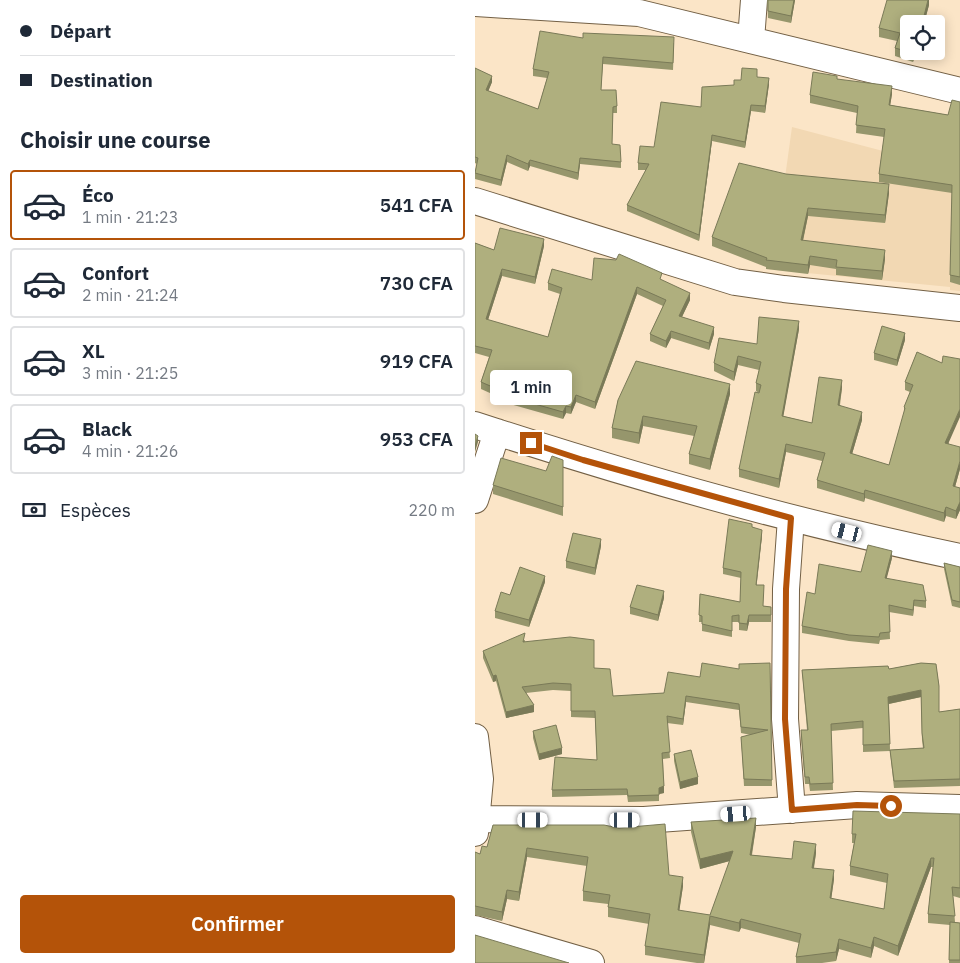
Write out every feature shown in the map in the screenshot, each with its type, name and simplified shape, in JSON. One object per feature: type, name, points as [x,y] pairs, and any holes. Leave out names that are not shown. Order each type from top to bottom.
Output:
[{"type":"street","points":[[751,40],[754,0]]},
{"type":"street","points":[[475,3],[639,13],[960,91]]},
{"type":"street","points":[[475,201],[735,282],[784,290],[960,308]]},
{"type":"street","points":[[475,500],[486,428],[583,460],[791,518],[960,557]]},
{"type":"street","points":[[791,518],[786,589],[785,719],[792,810]]},
{"type":"street","points":[[475,737],[480,779],[476,826],[644,820],[857,805],[960,808]]},
{"type":"street","points":[[475,929],[591,963]]},
{"type":"shaded area","points":[[792,127],[883,151],[960,154],[960,291],[950,290],[950,287],[766,269],[784,185]]},
{"type":"building","points":[[768,0],[794,0],[791,16],[768,11]]},
{"type":"building","points":[[887,0],[928,0],[924,15],[900,15],[900,33],[879,28]]},
{"type":"building","points":[[540,31],[583,38],[583,33],[674,37],[673,63],[603,57],[601,90],[616,90],[617,106],[613,107],[612,144],[620,145],[621,162],[580,158],[578,173],[530,160],[528,164],[507,155],[501,180],[475,173],[478,158],[475,157],[475,68],[492,76],[486,90],[538,109],[549,72],[533,69]]},
{"type":"building","points":[[900,33],[900,49],[895,48]]},
{"type":"building","points":[[742,68],[757,69],[757,77],[769,78],[765,106],[751,105],[745,142],[712,135],[699,235],[627,205],[649,164],[638,163],[640,146],[654,147],[661,102],[701,107],[702,87],[734,85],[734,80],[741,80]]},
{"type":"building","points":[[813,72],[837,76],[837,79],[892,86],[889,105],[948,115],[952,100],[960,102],[960,277],[950,275],[952,185],[879,174],[885,129],[856,125],[858,106],[810,95]]},
{"type":"building","points":[[739,163],[786,174],[889,184],[885,215],[808,208],[801,240],[885,250],[882,271],[836,267],[837,260],[810,256],[808,265],[766,260],[767,258],[712,237]]},
{"type":"building","points":[[500,228],[544,239],[535,277],[502,269],[486,319],[548,337],[562,288],[548,283],[552,269],[592,280],[594,258],[616,260],[619,254],[662,273],[660,279],[690,293],[679,316],[714,327],[709,343],[671,331],[666,341],[650,334],[666,300],[637,287],[595,402],[576,395],[571,407],[566,406],[563,412],[510,397],[511,395],[481,382],[492,350],[475,346],[475,243],[494,250]]},
{"type":"building","points":[[759,317],[799,321],[782,416],[812,423],[819,377],[842,380],[838,405],[862,412],[850,453],[889,465],[904,407],[913,385],[905,382],[917,352],[942,363],[943,356],[960,359],[960,409],[945,443],[960,447],[960,461],[953,486],[960,488],[960,502],[956,511],[946,507],[944,513],[865,490],[864,494],[817,480],[825,453],[786,444],[779,479],[739,469],[755,392],[759,393],[761,385],[756,383],[761,362],[738,356],[734,372],[714,363],[719,338],[757,344]]},
{"type":"building","points":[[882,326],[905,333],[897,360],[874,353]]},
{"type":"building","points":[[636,361],[730,384],[710,459],[689,454],[697,426],[643,416],[639,433],[612,428],[618,400]]},
{"type":"building","points":[[475,434],[478,436],[475,446]]},
{"type":"building","points":[[552,456],[563,460],[563,507],[493,485],[501,458],[546,471]]},
{"type":"building","points":[[729,519],[752,524],[752,527],[762,530],[756,585],[764,585],[763,606],[771,607],[771,615],[749,615],[747,624],[739,623],[739,615],[732,616],[732,631],[702,624],[702,616],[699,615],[700,594],[740,602],[741,572],[723,568]]},
{"type":"building","points":[[573,533],[601,539],[595,568],[566,561]]},
{"type":"building","points":[[868,545],[892,551],[885,578],[923,585],[926,601],[914,600],[913,610],[889,605],[890,632],[880,633],[879,637],[849,635],[802,626],[807,592],[815,594],[819,564],[861,572]]},
{"type":"building","points":[[944,563],[960,567],[960,602],[952,600]]},
{"type":"building","points":[[520,567],[545,576],[529,620],[495,611],[501,592],[510,595]]},
{"type":"building","points":[[637,585],[664,591],[658,615],[630,607]]},
{"type":"building","points":[[525,633],[523,642],[570,637],[594,640],[594,668],[610,669],[613,696],[664,693],[668,672],[700,677],[702,663],[739,669],[739,664],[770,663],[772,780],[744,779],[741,737],[768,730],[741,727],[739,704],[686,696],[683,719],[667,716],[670,752],[662,753],[664,786],[659,788],[659,795],[628,796],[627,789],[552,790],[555,757],[597,760],[595,711],[571,711],[571,684],[553,683],[522,687],[534,705],[506,712],[496,675],[493,676],[483,651]]},
{"type":"building","points":[[921,663],[936,664],[939,686],[939,712],[960,709],[960,779],[894,781],[890,750],[924,748],[921,690],[888,697],[890,744],[863,745],[863,721],[831,724],[833,783],[810,784],[809,777],[805,777],[801,730],[808,730],[802,670],[888,666],[889,669]]},
{"type":"building","points":[[556,725],[562,748],[539,754],[533,731]]},
{"type":"building","points":[[691,750],[698,777],[680,782],[674,754]]},
{"type":"building","points":[[853,811],[960,814],[960,888],[952,887],[955,916],[928,914],[934,858],[931,858],[898,946],[874,937],[871,948],[839,939],[836,952],[796,957],[801,934],[741,919],[739,923],[710,916],[704,955],[645,946],[650,914],[608,907],[610,895],[583,891],[588,857],[527,848],[519,892],[507,890],[502,912],[475,906],[475,852],[480,854],[482,846],[487,847],[493,825],[604,825],[619,828],[665,824],[669,875],[683,877],[678,910],[710,915],[733,851],[700,859],[691,822],[756,818],[750,855],[792,859],[794,841],[816,844],[812,868],[834,870],[830,898],[884,909],[888,874],[850,866],[856,834],[852,834]]},
{"type":"building","points":[[950,922],[960,923],[960,960],[949,960]]},
{"type":"building","points":[[475,935],[569,963],[475,963]]},
{"type":"route","points":[[531,443],[583,460],[791,518],[786,589],[785,719],[792,810],[857,805],[891,806]]}]
